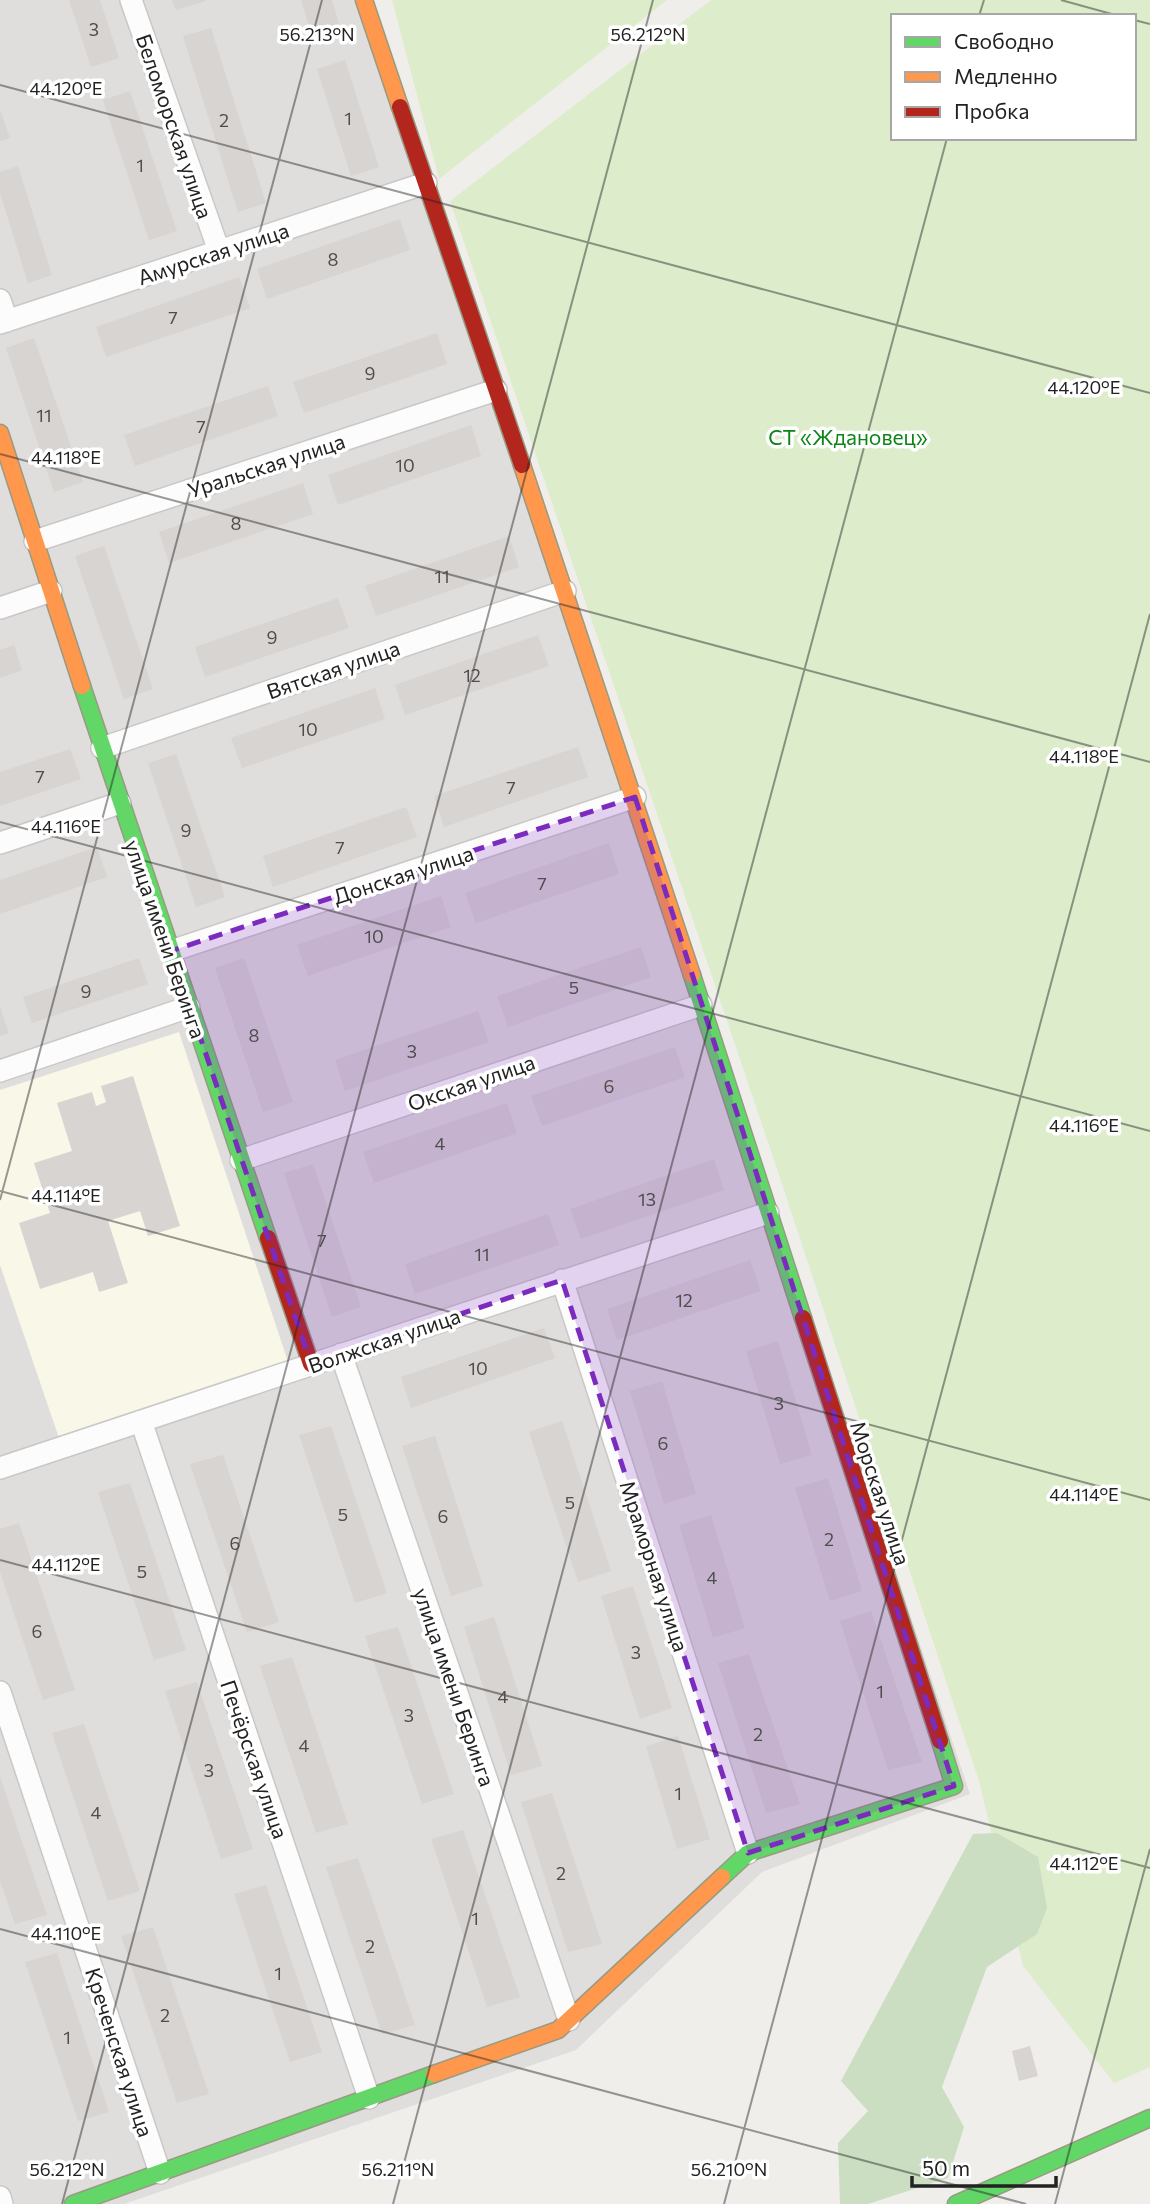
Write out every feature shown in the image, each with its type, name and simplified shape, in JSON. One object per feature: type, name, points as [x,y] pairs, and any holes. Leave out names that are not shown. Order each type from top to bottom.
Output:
[{"type":"street","name":"Беломорская улица","points":[[131,0],[219,251]]},
{"type":"street","name":"Морская улица","points":[[364,0],[635,797],[954,1786],[748,1853]]},
{"type":"street","name":"Амурская улица","points":[[4,322],[426,183]]},
{"type":"street","points":[[0,300],[4,322]]},
{"type":"street","name":"Уральская улица","points":[[35,541],[496,390]]},
{"type":"street","name":"улица имени Беринга","points":[[0,433],[120,803],[311,1364]]},
{"type":"street","points":[[0,608],[51,591]]},
{"type":"street","name":"Вятская улица","points":[[102,748],[565,591]]},
{"type":"street","name":"Донская улица","points":[[171,951],[635,797]]},
{"type":"street","points":[[0,843],[120,803]]},
{"type":"street","name":"Окская улица","points":[[241,1160],[701,1005]]},
{"type":"street","points":[[0,1071],[190,1007]]},
{"type":"street","name":"Волжская улица","points":[[0,1468],[768,1213]]},
{"type":"street","name":"Мраморная улица","points":[[562,1280],[748,1853]]},
{"type":"street","name":"улица имени Беринга","points":[[341,1354],[569,2020]]},
{"type":"street","name":"Печёрская улица","points":[[141,1421],[369,2098]]},
{"type":"street","name":"Креченская улица","points":[[0,1692],[160,2173]]},
{"type":"street","points":[[72,2204],[558,2030],[748,1853]]},
{"type":"street","points":[[956,2204],[1150,2118]]},
{"type":"highlighted area","points":[[635,797],[954,1786],[748,1853],[562,1280],[311,1364],[171,951]]},
{"type":"shaded area","points":[[0,0],[372,0],[970,1794],[762,1872],[576,2050],[124,2204],[0,2204]]},
{"type":"shaded area","points":[[179,1032],[288,1362],[59,1438],[0,1265],[0,1090]]},
{"type":"green space","points":[[392,0],[667,0],[439,179]]},
{"type":"green space","name":"СТ «Ждановец»","points":[[711,0],[1150,0],[1150,2067],[1114,2083],[1023,1966],[979,1781],[774,1160],[450,201]]},
{"type":"green space","points":[[997,1833],[1038,1857],[1047,1908],[1037,1934],[987,1967],[942,2087],[964,2127],[948,2178],[868,2204],[840,2204],[838,2143],[868,2111],[841,2081],[973,1834]]},
{"type":"building","points":[[69,0],[100,0],[119,58],[91,67]]},
{"type":"building","points":[[172,0],[206,0],[206,1],[176,10]]},
{"type":"building","points":[[301,0],[332,0],[341,30],[313,39]]},
{"type":"building","points":[[211,28],[266,203],[238,212],[183,36]]},
{"type":"building","points":[[345,60],[379,167],[351,176],[317,69]]},
{"type":"building","points":[[130,91],[177,231],[149,240],[103,100]]},
{"type":"building","points":[[0,110],[10,138],[0,141]]},
{"type":"building","points":[[18,166],[52,275],[28,283],[0,193],[0,172]]},
{"type":"building","points":[[400,219],[410,250],[267,299],[257,269]]},
{"type":"building","points":[[239,277],[250,308],[106,357],[96,327]]},
{"type":"building","points":[[437,333],[447,364],[304,413],[293,382]]},
{"type":"building","points":[[34,338],[83,482],[54,492],[6,348]]},
{"type":"building","points":[[268,386],[278,416],[135,466],[124,435]]},
{"type":"building","points":[[471,425],[481,456],[338,505],[328,475]]},
{"type":"building","points":[[303,483],[313,514],[169,563],[159,532]]},
{"type":"building","points":[[509,536],[519,567],[376,616],[365,586]]},
{"type":"building","points":[[104,546],[153,689],[124,699],[75,556]]},
{"type":"building","points":[[338,598],[349,628],[205,677],[195,647]]},
{"type":"building","points":[[538,635],[549,666],[405,715],[395,685]]},
{"type":"building","points":[[14,645],[22,670],[0,678],[0,650]]},
{"type":"building","points":[[375,688],[385,719],[242,768],[231,738]]},
{"type":"building","points":[[578,747],[588,777],[444,827],[434,796]]},
{"type":"building","points":[[70,749],[81,779],[0,806],[0,772]]},
{"type":"building","points":[[176,754],[225,897],[196,907],[148,763]]},
{"type":"building","points":[[406,807],[417,837],[273,887],[263,856]]},
{"type":"building","points":[[609,843],[619,874],[476,923],[465,893]]},
{"type":"building","points":[[97,847],[107,877],[0,914],[0,880]]},
{"type":"building","points":[[441,896],[451,927],[308,976],[297,945]]},
{"type":"building","points":[[641,947],[651,977],[508,1027],[497,996]]},
{"type":"building","points":[[139,958],[148,984],[32,1023],[23,997]]},
{"type":"building","points":[[244,958],[293,1102],[263,1112],[215,968]]},
{"type":"building","points":[[0,1007],[9,1033],[0,1036]]},
{"type":"building","points":[[478,1011],[489,1042],[345,1091],[335,1060]]},
{"type":"building","points":[[675,1047],[685,1077],[542,1126],[531,1096]]},
{"type":"building","points":[[133,1076],[180,1226],[148,1236],[140,1211],[108,1221],[128,1283],[99,1292],[93,1272],[40,1289],[19,1223],[50,1213],[34,1163],[72,1151],[57,1103],[92,1092],[96,1106],[106,1102],[101,1086]]},
{"type":"building","points":[[507,1103],[517,1133],[374,1183],[363,1152]]},
{"type":"building","points":[[714,1159],[724,1190],[581,1239],[570,1209]]},
{"type":"building","points":[[313,1164],[361,1307],[332,1317],[284,1173]]},
{"type":"building","points":[[548,1214],[559,1245],[415,1294],[405,1264]]},
{"type":"building","points":[[750,1260],[761,1291],[617,1340],[607,1309]]},
{"type":"building","points":[[544,1328],[555,1358],[411,1408],[401,1377]]},
{"type":"building","points":[[778,1341],[812,1455],[780,1464],[746,1351]]},
{"type":"building","points":[[662,1381],[696,1494],[664,1504],[630,1391]]},
{"type":"building","points":[[562,1421],[611,1571],[578,1582],[529,1432]]},
{"type":"building","points":[[331,1426],[387,1593],[355,1603],[299,1435]]},
{"type":"building","points":[[435,1436],[483,1586],[451,1596],[402,1446]]},
{"type":"building","points":[[223,1455],[279,1622],[247,1632],[190,1464]]},
{"type":"building","points":[[828,1478],[862,1591],[830,1601],[795,1488]]},
{"type":"building","points":[[130,1483],[186,1650],[154,1660],[98,1492]]},
{"type":"building","points":[[711,1515],[745,1628],[713,1638],[679,1525]]},
{"type":"building","points":[[19,1523],[75,1690],[43,1700],[0,1572],[0,1529]]},
{"type":"building","points":[[633,1586],[672,1708],[640,1719],[601,1596]]},
{"type":"building","points":[[871,1611],[922,1762],[888,1770],[840,1621]]},
{"type":"building","points":[[494,1617],[542,1766],[511,1775],[464,1627]]},
{"type":"building","points":[[398,1627],[454,1794],[422,1804],[365,1636]]},
{"type":"building","points":[[749,1654],[800,1804],[766,1813],[718,1663]]},
{"type":"building","points":[[292,1657],[348,1824],[316,1833],[260,1666]]},
{"type":"building","points":[[197,1682],[253,1849],[221,1859],[165,1691]]},
{"type":"building","points":[[84,1724],[140,1891],[108,1901],[52,1733]]},
{"type":"building","points":[[678,1736],[710,1839],[677,1849],[646,1746]]},
{"type":"building","points":[[0,1777],[47,1915],[15,1924],[0,1881]]},
{"type":"building","points":[[552,1793],[602,1944],[568,1952],[521,1802]]},
{"type":"building","points":[[463,1830],[520,1997],[487,2007],[431,1839]]},
{"type":"building","points":[[358,1858],[415,2025],[382,2034],[326,1867]]},
{"type":"building","points":[[266,1885],[322,2052],[290,2062],[234,1894]]},
{"type":"building","points":[[153,1927],[209,2094],[177,2103],[121,1936]]},
{"type":"building","points":[[57,1953],[109,2112],[78,2121],[25,1962]]},
{"type":"building","points":[[1030,2046],[1038,2076],[1019,2081],[1012,2051]]},
{"type":"traffic: fast","points":[[82,686],[268,1238]]},
{"type":"traffic: fast","points":[[692,975],[803,1318]]},
{"type":"traffic: fast","points":[[722,1877],[748,1853],[954,1786],[940,1741]]},
{"type":"traffic: fast","points":[[73,2204],[434,2074]]},
{"type":"traffic: fast","points":[[956,2204],[1150,2118]]},
{"type":"traffic: slow","points":[[364,0],[400,107]]},
{"type":"traffic: slow","points":[[0,433],[82,686]]},
{"type":"traffic: slow","points":[[522,465],[692,975]]},
{"type":"traffic: slow","points":[[434,2074],[558,2030],[722,1877]]},
{"type":"traffic: jam","points":[[400,107],[522,465]]},
{"type":"traffic: jam","points":[[268,1238],[311,1364]]},
{"type":"traffic: jam","points":[[803,1318],[940,1741]]}]
